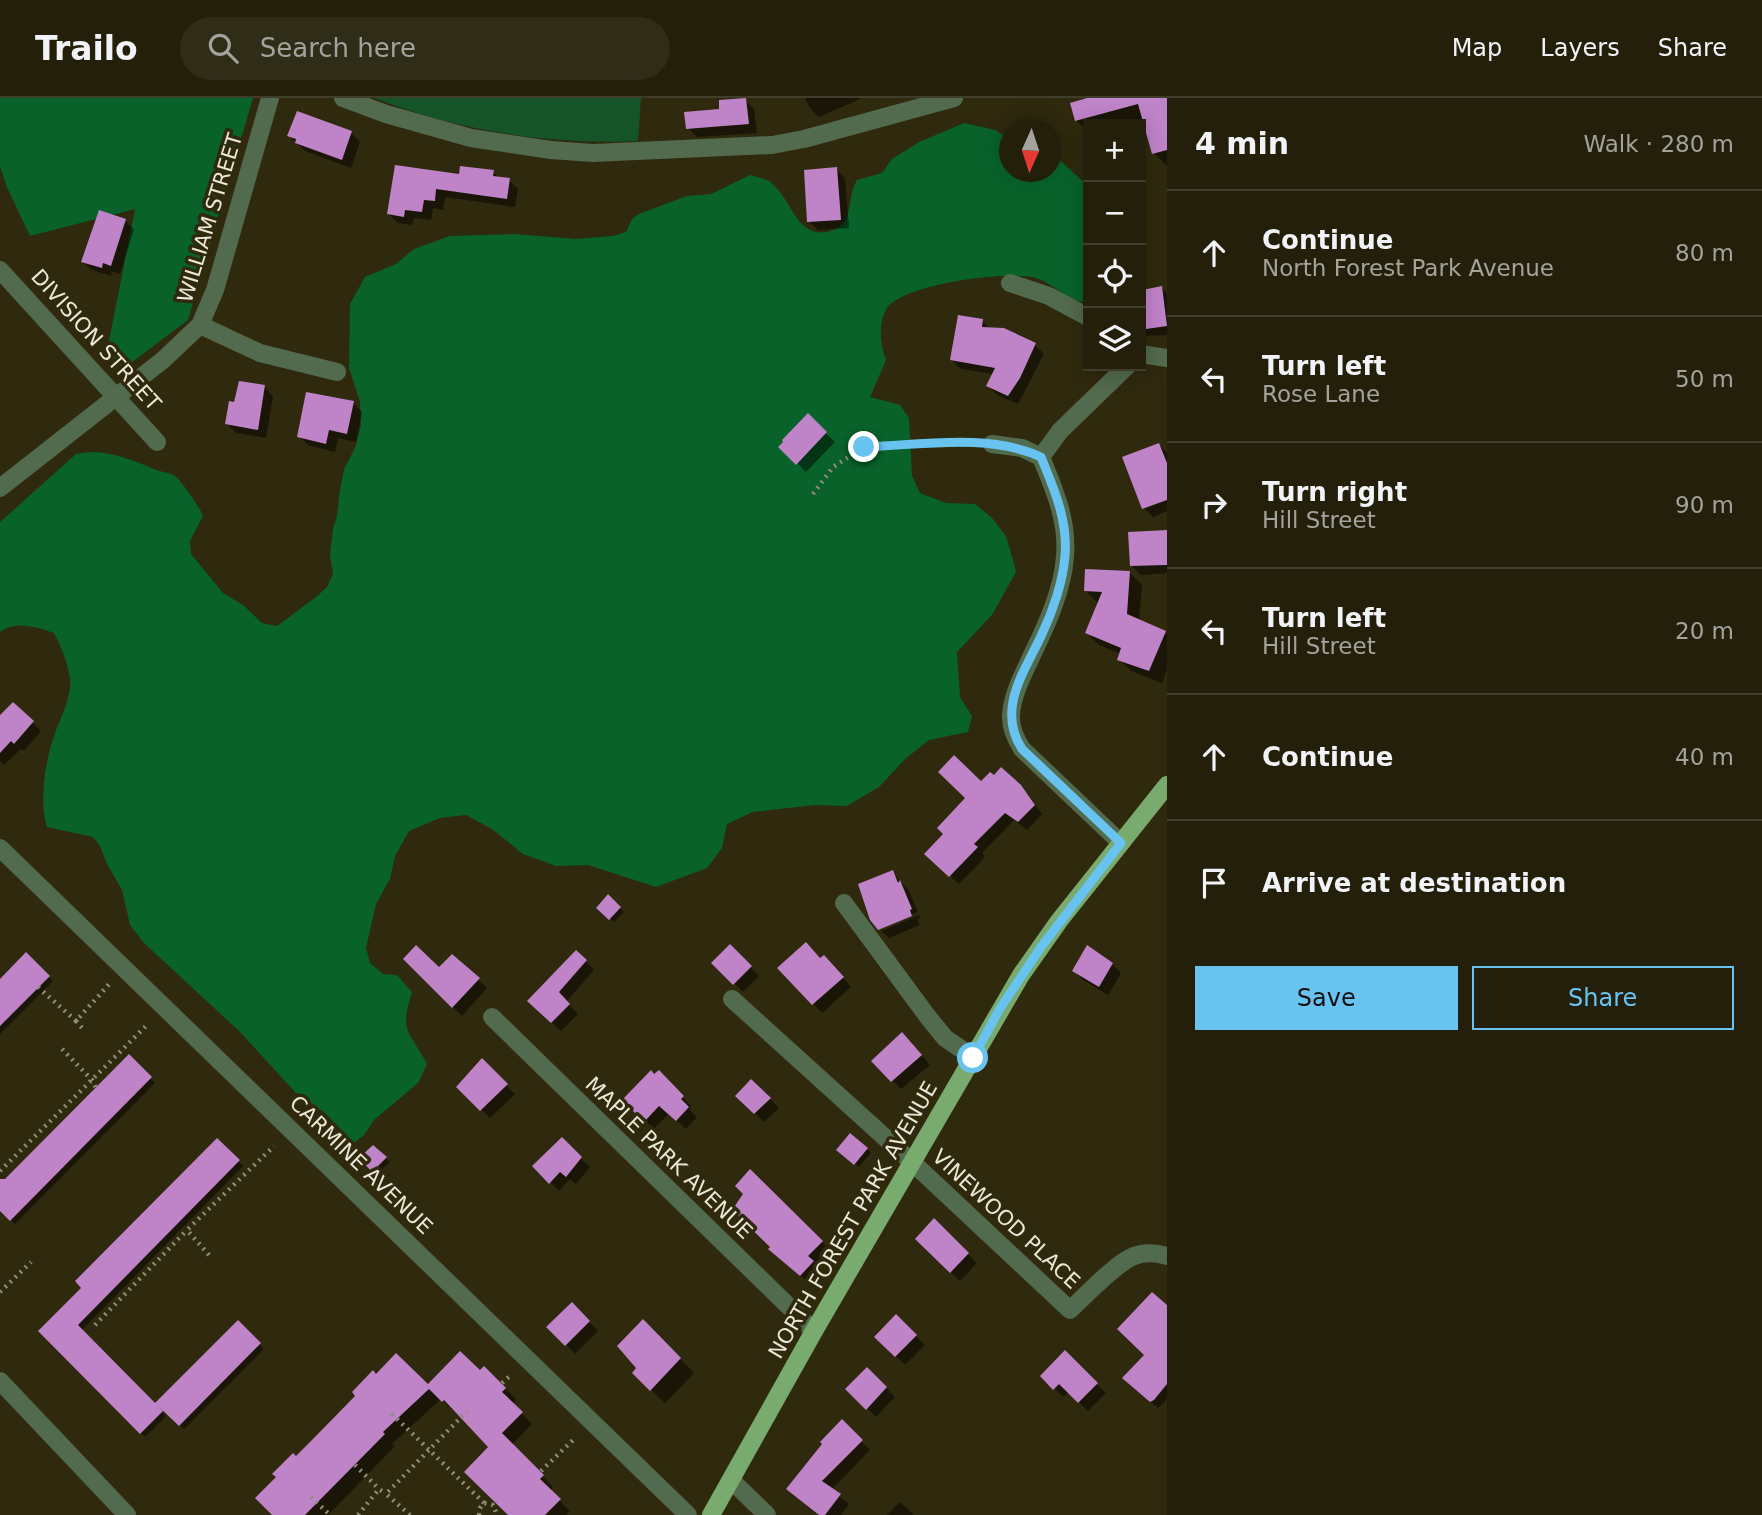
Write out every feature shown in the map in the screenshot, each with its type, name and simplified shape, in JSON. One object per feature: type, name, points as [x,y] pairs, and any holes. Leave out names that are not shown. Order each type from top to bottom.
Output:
[{"type":"main road","name":"NORTH FOREST PARK AVENUE","points":[[711,1515],[999,1010],[1041,947],[1167,785]]},
{"type":"street","name":"WILLIAM STREET","points":[[0,488],[163,360],[200,325],[215,290],[270,98]]},
{"type":"street","points":[[342,98],[386,114],[471,138],[551,150],[593,153],[772,145],[804,139],[954,98]]},
{"type":"street","name":"DIVISION STREET","points":[[0,270],[157,442]]},
{"type":"street","points":[[1010,283],[1049,296],[1083,314]]},
{"type":"street","points":[[200,325],[260,353],[337,372]]},
{"type":"street","points":[[1146,355],[1167,358]]},
{"type":"street","points":[[1041,457],[1060,432],[1122,371]]},
{"type":"street","points":[[992,444],[1022,448],[1041,457],[1061,508],[1065,557],[1044,630],[1016,690],[1010,715],[1014,736],[1022,749],[1121,843]]},
{"type":"street","name":"CARMINE AVENUE","points":[[0,848],[688,1515]]},
{"type":"street","points":[[844,903],[945,1038],[973,1058]]},
{"type":"street","name":"VINEWOOD PLACE","points":[[732,999],[912,1161],[1070,1310],[1123,1262],[1135,1255],[1167,1256]]},
{"type":"street","name":"MAPLE PARK AVENUE","points":[[492,1017],[814,1331]]},
{"type":"street","points":[[0,1381],[127,1515]]},
{"type":"street","points":[[731,1480],[767,1515]]},
{"type":"path","points":[[813,494],[833,467],[864,447],[992,444]]},
{"type":"path","points":[[76,1021],[111,982]]},
{"type":"path","points":[[38,988],[82,1028]]},
{"type":"path","points":[[0,1171],[148,1024]]},
{"type":"path","points":[[62,1049],[92,1080],[96,1088]]},
{"type":"path","points":[[95,1325],[187,1230],[274,1146]]},
{"type":"path","points":[[187,1230],[209,1255]]},
{"type":"path","points":[[0,1292],[31,1262]]},
{"type":"path","points":[[502,1383],[511,1375]]},
{"type":"path","points":[[386,1494],[467,1411]]},
{"type":"path","points":[[391,1414],[484,1503],[493,1504],[497,1515]]},
{"type":"path","points":[[541,1471],[574,1439]]},
{"type":"path","points":[[355,1465],[410,1515]]},
{"type":"path","points":[[358,1515],[379,1489]]},
{"type":"path","points":[[311,1497],[330,1515]]},
{"type":"path","points":[[479,1515],[484,1503]]},
{"type":"green space","points":[[0,98],[253,98],[188,320],[123,369],[106,356],[135,209],[30,236],[0,166]]},
{"type":"green space","points":[[375,98],[641,98],[638,141],[571,141],[505,133],[439,119]]},
{"type":"green space","points":[[964,123],[995,130],[999,133],[999,182],[1062,182],[1062,162],[1083,181],[1083,302],[1036,278],[981,278],[934,286],[897,299],[887,308],[882,320],[881,341],[886,360],[870,397],[900,405],[909,418],[912,476],[920,493],[946,503],[975,504],[992,518],[1006,536],[1016,572],[992,615],[957,652],[960,697],[972,716],[968,732],[929,740],[905,759],[879,787],[847,806],[814,805],[753,812],[727,824],[722,848],[707,868],[656,887],[588,865],[556,866],[523,854],[492,829],[466,815],[440,818],[409,831],[395,856],[390,879],[376,904],[366,948],[370,963],[383,974],[397,975],[412,992],[406,1024],[427,1064],[418,1083],[374,1120],[364,1135],[354,1143],[325,1113],[295,1092],[239,1031],[144,943],[130,925],[122,890],[93,837],[47,827],[43,805],[46,769],[67,701],[70,679],[64,655],[54,633],[20,625],[0,632],[0,522],[76,454],[96,452],[116,455],[170,474],[186,489],[203,516],[190,541],[191,554],[223,593],[243,605],[262,623],[277,626],[327,587],[333,574],[330,555],[344,469],[355,448],[361,425],[360,402],[349,368],[350,304],[365,277],[396,264],[414,249],[450,236],[514,234],[576,239],[613,236],[626,232],[632,219],[639,214],[687,196],[711,194],[750,175],[770,182],[808,229],[827,232],[845,221],[857,180],[882,173],[892,159],[919,142]]},
{"type":"building","points":[[746,98],[749,124],[686,129],[684,112],[719,109],[719,100]]},
{"type":"building","points":[[1087,98],[1167,98],[1167,150],[1152,154],[1146,133],[1146,119],[1142,119],[1138,104],[1075,121],[1070,103]]},
{"type":"building","points":[[297,111],[352,131],[342,160],[295,143],[296,139],[287,136]]},
{"type":"building","points":[[395,165],[459,174],[460,166],[494,170],[493,176],[510,178],[507,199],[436,189],[435,201],[424,200],[422,212],[405,210],[404,217],[387,214]]},
{"type":"building","points":[[837,167],[841,220],[807,222],[804,170]]},
{"type":"building","points":[[99,210],[126,219],[111,266],[103,263],[102,268],[81,262]]},
{"type":"building","points":[[1162,286],[1167,326],[1146,329],[1146,289]]},
{"type":"building","points":[[958,315],[983,319],[982,327],[1004,328],[1036,343],[1020,378],[1008,396],[986,386],[995,368],[950,360]]},
{"type":"building","points":[[239,381],[265,385],[258,430],[225,424],[229,401],[234,402]]},
{"type":"building","points":[[306,392],[354,401],[347,434],[329,430],[326,444],[297,437]]},
{"type":"building","points":[[808,413],[827,432],[796,465],[778,447]]},
{"type":"building","points":[[1159,443],[1167,463],[1167,500],[1142,509],[1122,457]]},
{"type":"building","points":[[1167,530],[1167,565],[1130,566],[1128,532]]},
{"type":"building","points":[[1085,569],[1130,571],[1127,614],[1166,631],[1149,671],[1117,660],[1121,648],[1085,633],[1102,592],[1084,591]]},
{"type":"building","points":[[13,702],[34,721],[14,744],[11,741],[0,753],[0,715]]},
{"type":"building","points":[[954,755],[981,781],[990,772],[994,775],[1001,767],[1021,785],[1035,805],[1018,822],[1005,813],[974,844],[978,847],[949,877],[924,854],[943,834],[937,828],[965,798],[938,772]]},
{"type":"building","points":[[893,870],[912,909],[912,916],[878,930],[870,920],[858,884]]},
{"type":"building","points":[[608,894],[621,907],[609,920],[596,908]]},
{"type":"building","points":[[806,942],[820,958],[824,955],[844,977],[812,1005],[777,968]]},
{"type":"building","points":[[730,944],[752,966],[733,985],[711,963]]},
{"type":"building","points":[[416,945],[439,967],[452,954],[480,978],[452,1008],[403,959]]},
{"type":"building","points":[[1087,945],[1113,963],[1099,987],[1072,971]]},
{"type":"building","points":[[576,950],[587,960],[559,992],[570,1004],[551,1023],[527,1001]]},
{"type":"building","points":[[26,952],[50,976],[0,1026],[0,979]]},
{"type":"building","points":[[902,1032],[922,1055],[891,1082],[871,1061]]},
{"type":"building","points":[[129,1054],[152,1077],[10,1221],[0,1211],[0,1179],[5,1179]]},
{"type":"building","points":[[482,1058],[508,1084],[480,1111],[456,1087]]},
{"type":"building","points":[[651,1070],[654,1074],[659,1070],[684,1096],[681,1099],[689,1107],[676,1121],[659,1106],[644,1122],[622,1100]]},
{"type":"building","points":[[751,1079],[771,1098],[754,1114],[735,1096]]},
{"type":"building","points":[[850,1133],[868,1148],[854,1165],[836,1150]]},
{"type":"building","points":[[562,1137],[582,1157],[566,1177],[560,1172],[549,1184],[532,1166]]},
{"type":"building","points":[[217,1138],[240,1160],[78,1325],[163,1411],[140,1434],[38,1331],[81,1288],[75,1281]]},
{"type":"building","points":[[373,1145],[387,1157],[372,1172],[359,1158]]},
{"type":"building","points":[[750,1169],[823,1241],[808,1256],[814,1261],[800,1276],[768,1249],[770,1247],[732,1210],[743,1194],[735,1186]]},
{"type":"building","points":[[934,1218],[969,1253],[950,1273],[915,1239]]},
{"type":"building","points":[[1152,1292],[1167,1305],[1167,1384],[1150,1402],[1122,1378],[1144,1355],[1117,1329]]},
{"type":"building","points":[[572,1302],[590,1321],[565,1346],[546,1327]]},
{"type":"building","points":[[896,1314],[917,1335],[895,1357],[874,1337]]},
{"type":"building","points":[[643,1319],[681,1358],[650,1391],[632,1373],[636,1368],[617,1346]]},
{"type":"building","points":[[238,1320],[261,1343],[179,1426],[155,1403]]},
{"type":"building","points":[[1065,1350],[1098,1383],[1078,1403],[1059,1384],[1053,1390],[1040,1376]]},
{"type":"building","points":[[460,1351],[480,1370],[484,1366],[506,1388],[502,1392],[523,1412],[502,1433],[544,1475],[540,1479],[561,1499],[545,1515],[508,1515],[464,1472],[488,1447],[444,1400],[442,1402],[429,1389],[383,1432],[385,1434],[305,1515],[272,1515],[255,1498],[276,1477],[272,1474],[293,1453],[296,1456],[355,1396],[352,1392],[373,1370],[376,1374],[396,1353],[428,1384]]},
{"type":"building","points":[[867,1367],[887,1387],[866,1410],[845,1389]]},
{"type":"building","points":[[842,1419],[863,1440],[822,1481],[841,1494],[825,1515],[819,1515],[786,1489],[822,1444],[820,1442]]},
{"type":"route","points":[[864,447],[992,444],[1022,448],[1041,457],[1061,508],[1065,557],[1044,630],[1016,690],[1010,715],[1014,736],[1022,749],[1121,843],[1059,921],[1021,975],[973,1058]]}]
